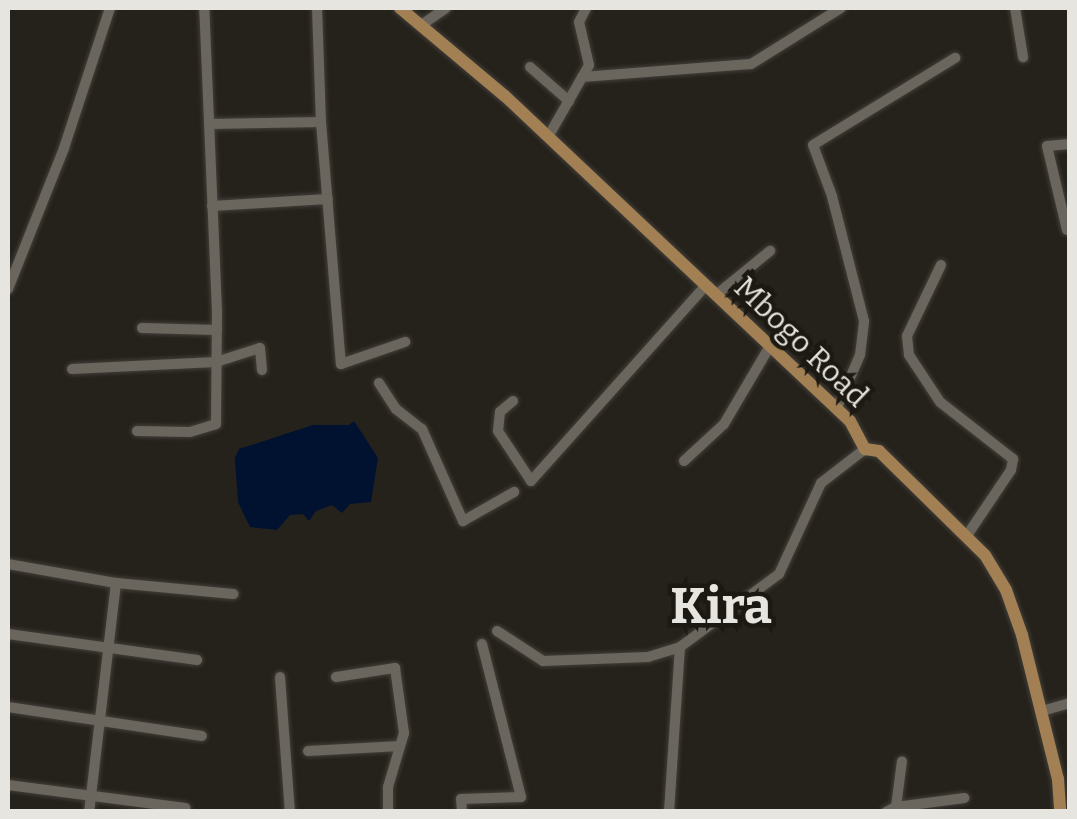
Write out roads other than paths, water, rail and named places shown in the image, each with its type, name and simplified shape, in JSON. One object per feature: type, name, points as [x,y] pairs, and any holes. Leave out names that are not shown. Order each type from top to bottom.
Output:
[{"type":"main road","name":"Mbogo Road","points":[[400,8],[548,136],[837,408],[866,448],[879,450],[968,534],[1006,590],[1042,711],[1058,779],[1060,811]]},
{"type":"main road","name":"Mbogo Road","points":[[1058,779],[1070,796]]},
{"type":"main road","points":[[1060,811],[1070,804]]},
{"type":"street","points":[[8,289],[64,148],[110,8]]},
{"type":"street","points":[[138,431],[190,432],[216,424],[217,330],[204,8]]},
{"type":"street","points":[[318,8],[322,122],[341,364],[405,342]]},
{"type":"street","points":[[423,24],[446,8]]},
{"type":"street","points":[[548,136],[590,60],[579,17],[586,8]]},
{"type":"street","points":[[582,77],[751,64],[841,8]]},
{"type":"street","points":[[1015,8],[1023,57]]},
{"type":"street","points":[[837,408],[860,355],[864,321],[832,196],[814,145],[955,58]]},
{"type":"street","points":[[530,67],[569,101]]},
{"type":"street","points":[[208,124],[322,122]]},
{"type":"street","points":[[1066,230],[1047,146],[1070,144]]},
{"type":"street","points":[[212,206],[328,199]]},
{"type":"street","points":[[513,401],[500,412],[498,430],[531,481],[710,290],[770,251]]},
{"type":"street","points":[[941,266],[907,336],[908,356],[940,402],[1012,460],[1011,470],[968,534]]},
{"type":"street","points":[[142,328],[217,330]]},
{"type":"street","points":[[684,461],[724,424],[770,346]]},
{"type":"street","points":[[72,370],[216,362],[260,348],[262,370]]},
{"type":"street","points":[[379,383],[396,408],[422,429],[462,521],[514,492]]},
{"type":"street","points":[[496,631],[543,660],[648,657],[680,647],[780,574],[820,483],[866,448]]},
{"type":"street","points":[[8,564],[116,582],[233,594]]},
{"type":"street","points":[[89,812],[116,582]]},
{"type":"street","points":[[8,634],[197,660]]},
{"type":"street","points":[[462,812],[462,799],[520,798],[482,644]]},
{"type":"street","points":[[669,812],[680,647]]},
{"type":"street","points":[[336,677],[395,668],[404,717],[388,787],[388,812]]},
{"type":"street","points":[[280,677],[290,812]]},
{"type":"street","points":[[1042,711],[1070,703]]},
{"type":"street","points":[[8,707],[202,736]]},
{"type":"street","points":[[308,751],[400,746]]},
{"type":"street","points":[[902,762],[891,809],[964,798]]},
{"type":"street","points":[[8,785],[186,808]]},
{"type":"water","points":[[354,421],[378,458],[371,502],[350,504],[342,513],[332,505],[316,511],[309,521],[303,514],[290,515],[277,530],[250,527],[238,502],[235,458],[239,449],[313,425],[349,425]]},
{"type":"district","name":"Kira","points":[[721,607]]}]
